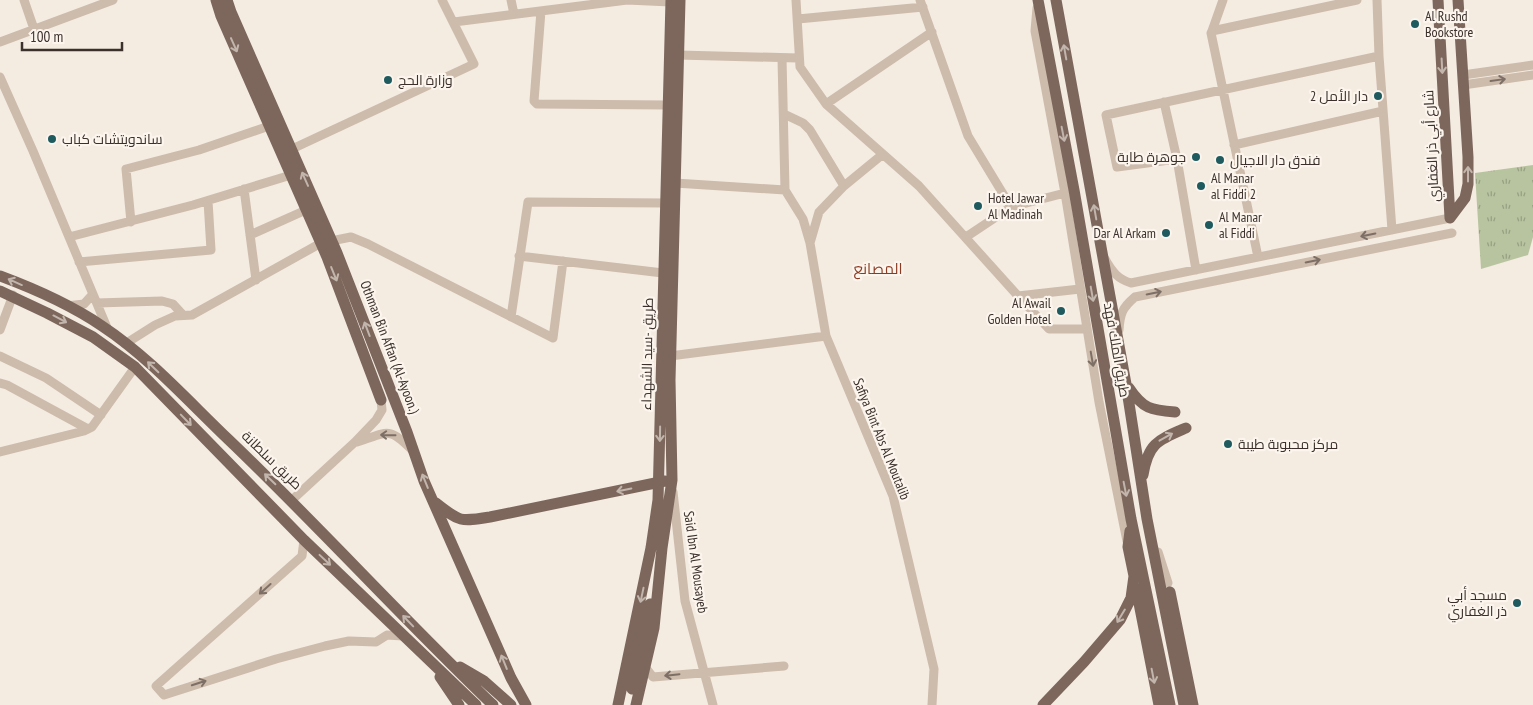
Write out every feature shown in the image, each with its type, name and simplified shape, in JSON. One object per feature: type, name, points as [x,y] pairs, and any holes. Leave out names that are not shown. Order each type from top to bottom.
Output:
[{"type":"main road","name":"Othman Bin Affan (Al-Ayoon.)","points":[[216,0],[221,16],[306,210],[326,242],[415,453],[424,481],[511,678],[526,705]]},
{"type":"main road","name":"Othman Bin Affan (Al-Ayoon.)","points":[[227,0],[292,150],[381,400]]},
{"type":"main road","name":"طريق الملك فهد","points":[[1038,0],[1074,190],[1116,433],[1117,470],[1131,519],[1170,705]]},
{"type":"main road","name":"طريق الملك فهد","points":[[1056,0],[1118,338],[1147,519],[1184,705]]},
{"type":"main road","name":"شارع أبي ذر الغفاري","points":[[1438,0],[1450,218]]},
{"type":"main road","name":"شارع أبي ذر الغفاري","points":[[1450,218],[1465,198],[1468,184],[1458,0]]},
{"type":"main road","name":"طريق -سيد الشهداء","points":[[636,705],[654,628],[662,548],[672,480],[670,356],[678,55],[674,1]]},
{"type":"main road","name":"طريق -سيد الشهداء","points":[[618,705],[651,548],[658,500],[668,105],[674,1]]},
{"type":"main road","name":"طريق سلطانة","points":[[0,276],[66,306],[102,326],[146,360],[292,500],[442,656],[494,705]]},
{"type":"main road","points":[[0,291],[93,337],[135,368],[304,540],[476,705]]},
{"type":"main road","points":[[1126,384],[1137,401],[1145,406],[1160,411],[1175,412]]},
{"type":"main road","points":[[1132,421],[1121,425],[1116,433],[1123,438],[1134,438]]},
{"type":"main road","points":[[1142,484],[1149,451],[1164,438],[1186,428]]},
{"type":"main road","points":[[434,501],[454,517],[466,521],[672,480]]},
{"type":"main road","points":[[1131,519],[1128,547],[1159,705]]},
{"type":"main road","points":[[629,705],[662,548]]},
{"type":"main road","points":[[1042,705],[1084,662],[1120,620],[1131,598],[1134,576]]},
{"type":"main road","points":[[1168,583],[1193,705]]},
{"type":"main road","points":[[442,656],[484,681],[511,705]]},
{"type":"main road","points":[[431,663],[459,705]]},
{"type":"street","points":[[24,0],[34,29]]},
{"type":"street","points":[[292,150],[474,64],[442,0]]},
{"type":"street","points":[[511,0],[514,14]]},
{"type":"street","points":[[548,0],[545,10],[534,101],[537,104],[668,105]]},
{"type":"street","points":[[454,22],[626,0],[674,1]]},
{"type":"street","points":[[796,0],[800,67],[826,104],[919,186],[1049,329],[1086,329]]},
{"type":"street","points":[[1038,0],[1035,31],[1065,193],[1086,329],[1117,470],[1128,547]]},
{"type":"street","points":[[1223,0],[1212,31],[1212,43],[1258,257]]},
{"type":"street","points":[[1212,31],[1356,0]]},
{"type":"street","points":[[1378,0],[1379,56],[1392,230]]},
{"type":"street","points":[[0,42],[107,1]]},
{"type":"street","points":[[798,19],[922,3],[968,136],[1011,207]]},
{"type":"street","points":[[826,104],[932,32]]},
{"type":"street","points":[[678,55],[798,58]]},
{"type":"street","points":[[1177,159],[1117,167],[1106,115],[1379,56]]},
{"type":"street","points":[[675,183],[785,190],[782,58]]},
{"type":"street","points":[[1463,80],[1533,65]]},
{"type":"street","points":[[1463,80],[1533,75]]},
{"type":"street","points":[[0,77],[3,93],[69,237],[108,331]]},
{"type":"street","points":[[1164,102],[1177,159],[1196,270]]},
{"type":"street","points":[[1234,145],[1383,111]]},
{"type":"street","points":[[784,114],[803,123],[810,130],[844,186]]},
{"type":"street","points":[[131,222],[126,169],[198,150],[269,126]]},
{"type":"street","points":[[810,243],[819,212],[844,186],[883,154]]},
{"type":"street","points":[[69,237],[208,201],[291,174]]},
{"type":"street","points":[[244,189],[256,280]]},
{"type":"street","name":"Safiya Bint Abs Al Moutalib","points":[[785,190],[802,219],[810,243],[826,336],[893,496],[934,669],[932,705]]},
{"type":"street","points":[[966,237],[1011,207],[1065,193]]},
{"type":"street","points":[[80,262],[211,250],[208,201]]},
{"type":"street","points":[[511,317],[528,202],[665,204]]},
{"type":"street","points":[[250,235],[306,210]]},
{"type":"street","points":[[1103,255],[1114,274],[1121,280],[1131,283],[1450,218]]},
{"type":"street","points":[[1118,338],[1120,319],[1125,305],[1135,297],[1452,233]]},
{"type":"street","points":[[125,344],[155,325],[175,316],[192,315],[326,242],[350,238],[368,244],[553,338],[563,261]]},
{"type":"street","points":[[519,256],[663,273]]},
{"type":"street","points":[[1018,296],[1080,289]]},
{"type":"street","points":[[0,330],[13,296]]},
{"type":"street","points":[[66,306],[84,304],[95,298],[168,302],[174,304],[183,315]]},
{"type":"street","points":[[670,356],[826,336]]},
{"type":"street","points":[[0,358],[46,378],[101,415]]},
{"type":"street","points":[[0,452],[88,429],[101,415],[135,368]]},
{"type":"street","points":[[0,383],[88,429]]},
{"type":"street","points":[[292,500],[376,420],[382,410],[381,400]]},
{"type":"street","points":[[355,442],[392,433],[398,436],[415,453]]},
{"type":"street","name":"Said Ibn Al Mousayeb","points":[[672,480],[685,601],[713,705]]},
{"type":"street","points":[[1147,519],[1168,583]]},
{"type":"street","points":[[304,540],[302,556],[156,686],[164,695],[276,659],[325,646],[349,642],[376,642],[387,635],[403,636]]},
{"type":"street","points":[[645,667],[653,677],[704,671],[784,666]]},
{"type":"green space","points":[[1533,165],[1533,237],[1528,255],[1481,269],[1475,173]]},
{"type":"place","name":"Al Rushd Bookstore","points":[[1415,24]]},
{"type":"place","name":"وزارة الحج","points":[[388,80]]},
{"type":"place","name":"دار الأمل 2","points":[[1378,96]]},
{"type":"place","name":"ساندويتشات كباب","points":[[52,139]]},
{"type":"place","name":"جوهرة طابة","points":[[1196,157]]},
{"type":"place","name":"فندق دار الاجيال","points":[[1220,160]]},
{"type":"place","name":"Al Manar al Fiddi 2","points":[[1201,186]]},
{"type":"place","name":"Hotel Jawar Al Madinah","points":[[978,206]]},
{"type":"place","name":"Al Manar al Fiddi","points":[[1209,225]]},
{"type":"place","name":"Dar Al Arkam","points":[[1166,233]]},
{"type":"place","name":"Al Awail Golden Hotel","points":[[1061,311]]},
{"type":"place","name":"مركز محبوبة طيبة","points":[[1228,444]]},
{"type":"place","name":"مسجد أبي ذر الغفاري","points":[[1517,603]]},
{"type":"district","name":"المصانع","points":[[878,268]]}]
